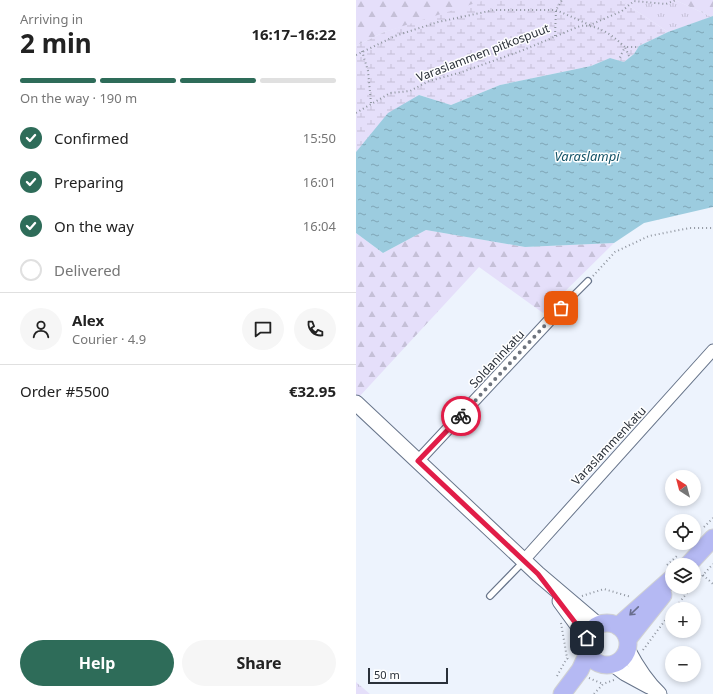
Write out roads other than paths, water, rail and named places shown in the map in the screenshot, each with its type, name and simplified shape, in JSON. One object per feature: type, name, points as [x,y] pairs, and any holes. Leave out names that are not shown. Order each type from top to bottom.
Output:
[{"type":"main road","points":[[685,558],[713,538]]},
{"type":"main road","points":[[571,694],[608,664],[622,659],[624,638],[665,577]]},
{"type":"main road","points":[[624,638],[665,592]]},
{"type":"main road","points":[[562,694],[580,670],[588,646],[589,633],[598,625],[611,623],[624,638]]},
{"type":"main road","points":[[588,646],[592,658],[608,664]]},
{"type":"street","name":"Soldaninkatu","points":[[418,461],[561,308]]},
{"type":"street","name":"Varaslammenkatu","points":[[524,560],[713,350]]},
{"type":"street","points":[[356,403],[524,560],[568,605],[598,625]]},
{"type":"street","points":[[568,605],[588,646]]},
{"type":"street","points":[[624,638],[635,664],[656,691]]},
{"type":"street","points":[[608,664],[656,691]]},
{"type":"lane","points":[[561,308],[588,281]]},
{"type":"lane","points":[[490,596],[524,560]]},
{"type":"water","name":"Varaslampi","points":[[713,16],[713,207],[644,223],[614,243],[525,247],[426,230],[383,253],[356,233],[356,152],[388,113],[419,95],[451,105],[500,85],[591,66],[610,58],[624,62],[634,54],[639,46],[668,32]]}]
